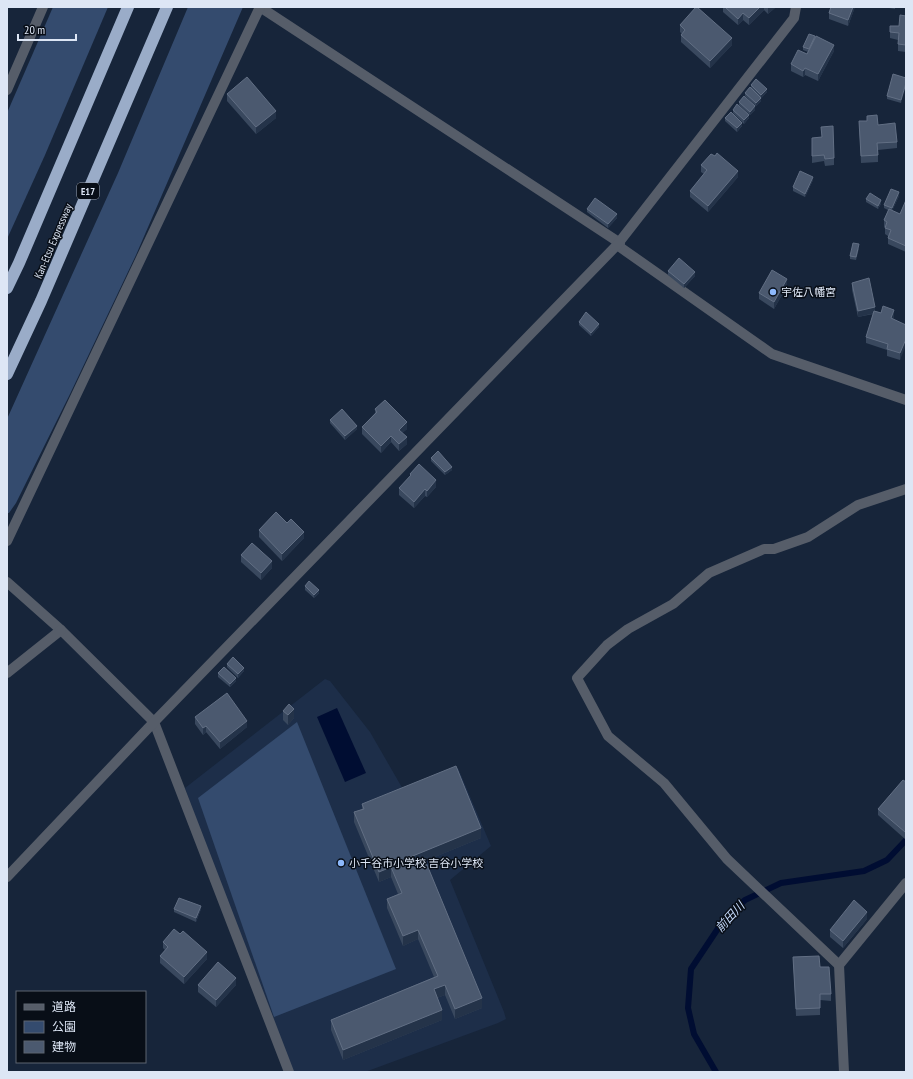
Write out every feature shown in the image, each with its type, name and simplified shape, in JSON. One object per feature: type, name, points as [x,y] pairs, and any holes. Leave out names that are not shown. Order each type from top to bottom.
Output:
[{"type":"highway","name":"Kan-Etsu Expressway","points":[[7,288],[128,7]]},
{"type":"highway","name":"Kan-Etsu Expressway","points":[[7,374],[41,301],[167,7]]},
{"type":"street","points":[[7,90],[43,7]]},
{"type":"street","points":[[7,541],[260,7],[619,244],[772,354],[906,400]]},
{"type":"street","points":[[7,877],[154,722],[619,244],[794,18],[796,7]]},
{"type":"street","points":[[839,964],[727,859],[664,783],[608,736],[577,678],[607,645],[628,629],[673,604],[709,573],[764,549],[774,549],[808,537],[858,504],[906,489]]},
{"type":"street","points":[[7,582],[61,630],[154,722],[289,1072]]},
{"type":"street","points":[[7,673],[61,630]]},
{"type":"street","points":[[844,1072],[839,964],[906,882]]},
{"type":"shaded area","name":"小千谷市小学校 吉谷小学校","points":[[325,679],[330,681],[370,732],[404,791],[458,768],[491,846],[450,880],[506,1019],[365,1072],[287,1072],[185,788]]},
{"type":"shaded area","points":[[337,708],[366,773],[345,782],[317,717]]},
{"type":"green space","points":[[53,7],[108,7],[45,155],[7,239],[7,113]]},
{"type":"green space","points":[[188,7],[243,7],[136,255],[16,503],[9,513],[7,513],[7,419],[118,173]]},
{"type":"green space","points":[[297,722],[396,969],[274,1017],[198,798]]},
{"type":"building","points":[[696,7],[732,38],[710,61],[681,35],[685,30],[680,25]]},
{"type":"building","points":[[725,7],[760,7],[749,18],[743,13],[738,19]]},
{"type":"building","points":[[831,7],[853,7],[848,20],[829,13]]},
{"type":"building","points":[[900,15],[906,16],[906,45],[898,44],[899,33],[890,32],[890,26],[899,26]]},
{"type":"building","points":[[809,34],[815,36],[809,49],[803,47]]},
{"type":"building","points":[[816,36],[834,45],[818,74],[805,68],[803,71],[791,64],[798,50],[807,54]]},
{"type":"building","points":[[893,74],[906,78],[901,100],[887,96]]},
{"type":"building","points":[[247,77],[276,111],[256,127],[227,94]]},
{"type":"building","points":[[756,79],[767,89],[761,95],[751,85]]},
{"type":"building","points":[[750,87],[761,98],[756,103],[745,93]]},
{"type":"building","points":[[744,96],[755,106],[750,112],[739,102]]},
{"type":"building","points":[[737,104],[749,115],[744,120],[733,110]]},
{"type":"building","points":[[731,112],[742,123],[737,128],[725,118]]},
{"type":"building","points":[[877,115],[878,125],[895,123],[897,142],[877,143],[878,155],[861,156],[859,121],[867,121],[867,116]]},
{"type":"building","points":[[833,126],[834,158],[825,159],[824,155],[812,156],[812,138],[822,137],[821,127]]},
{"type":"building","points":[[717,153],[738,171],[708,206],[690,191],[707,170],[701,165],[711,154],[715,156]]},
{"type":"building","points":[[800,171],[813,177],[805,194],[793,187]]},
{"type":"building","points":[[891,189],[899,192],[892,208],[884,205]]},
{"type":"building","points":[[870,193],[881,200],[878,206],[866,199]]},
{"type":"building","points":[[595,198],[617,214],[608,224],[587,209]]},
{"type":"building","points":[[906,200],[906,246],[888,238],[891,230],[885,228],[887,222],[884,220],[889,209],[900,214]]},
{"type":"building","points":[[853,243],[859,244],[856,257],[850,256]]},
{"type":"building","points":[[679,258],[695,272],[684,284],[668,271]]},
{"type":"building","name":"宇佐八幡宮","points":[[772,270],[787,279],[774,302],[759,293]]},
{"type":"building","points":[[869,278],[875,307],[858,311],[852,283]]},
{"type":"building","points":[[883,306],[894,310],[891,318],[906,325],[906,339],[900,353],[887,349],[888,344],[866,337],[874,311],[881,313]]},
{"type":"building","points":[[586,312],[599,324],[591,333],[579,322]]},
{"type":"building","points":[[385,400],[407,422],[399,430],[407,437],[399,444],[391,436],[381,446],[362,427],[377,412],[375,409]]},
{"type":"building","points":[[342,409],[357,426],[345,436],[330,420]]},
{"type":"building","points":[[438,451],[452,467],[445,472],[431,458]]},
{"type":"building","points":[[419,464],[436,480],[427,491],[425,489],[414,502],[399,488]]},
{"type":"building","points":[[276,512],[287,523],[291,519],[304,532],[282,554],[259,530]]},
{"type":"building","points":[[252,543],[272,561],[261,573],[241,555]]},
{"type":"building","points":[[309,581],[319,590],[314,595],[305,586]]},
{"type":"building","points":[[233,657],[244,668],[238,674],[227,664]]},
{"type":"building","points":[[224,667],[236,678],[230,684],[218,673]]},
{"type":"building","points":[[227,693],[247,721],[220,742],[206,726],[203,728],[195,717]]},
{"type":"building","points":[[289,704],[294,709],[288,715],[283,711]]},
{"type":"building","points":[[456,766],[481,828],[403,860],[406,868],[425,860],[482,998],[455,1009],[445,985],[434,989],[442,1010],[343,1050],[331,1020],[438,976],[418,930],[403,936],[387,899],[402,893],[391,867],[379,872],[354,812],[364,809],[362,804]]},
{"type":"building","points":[[903,780],[906,782],[905,832],[878,809]]},
{"type":"building","points":[[179,898],[201,906],[196,918],[174,909]]},
{"type":"building","points":[[854,900],[867,912],[843,941],[830,930]]},
{"type":"building","points":[[174,929],[180,934],[183,931],[207,952],[184,977],[160,956],[168,947],[163,942]]},
{"type":"building","points":[[819,956],[820,967],[829,967],[831,994],[820,994],[820,1008],[796,1009],[793,957]]},
{"type":"building","points":[[218,962],[236,978],[216,1000],[198,985]]},
{"type":"waterway","name":"前田川","points":[[716,1072],[694,1034],[688,1008],[691,969],[723,921],[745,900],[781,883],[864,871],[887,860],[906,840]]},
{"type":"place","name":"宇佐八幡宮","points":[[773,292]]},
{"type":"place","name":"小千谷市小学校 吉谷小学校","points":[[341,863]]}]
